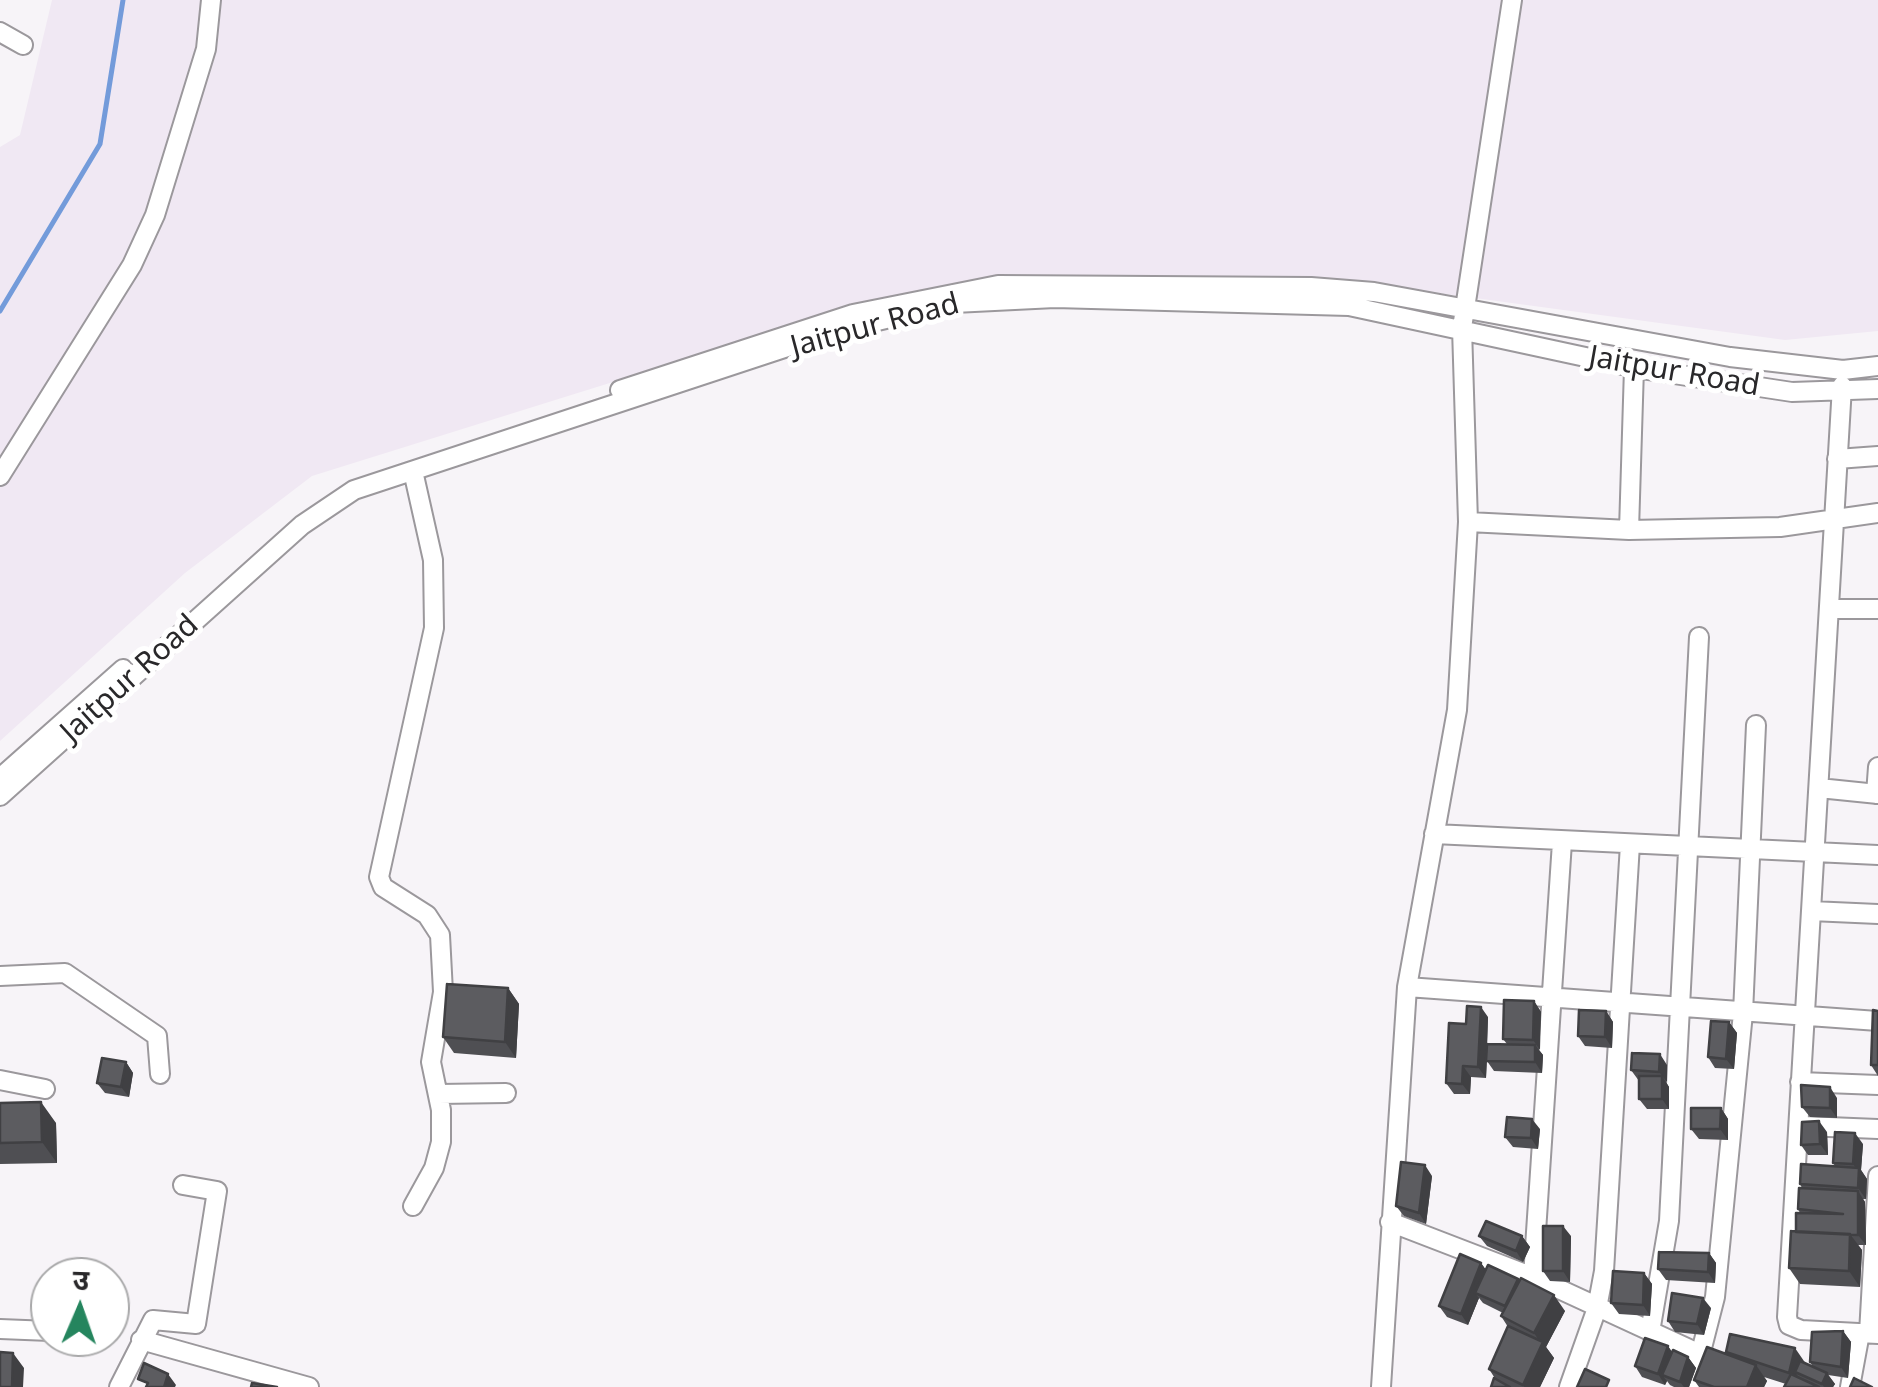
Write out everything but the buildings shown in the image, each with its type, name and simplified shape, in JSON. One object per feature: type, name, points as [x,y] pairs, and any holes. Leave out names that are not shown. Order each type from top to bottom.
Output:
[{"type":"street","points":[[0,476],[132,266],[155,215],[206,49],[211,0]]},
{"type":"street","points":[[1381,1387],[1407,987],[1456,710],[1468,522],[1462,328],[1512,0]]},
{"type":"street","points":[[0,32],[23,45]]},
{"type":"street","name":"Jaitpur Road","points":[[0,778],[335,486],[789,333],[891,304],[998,285],[1311,287],[1464,307],[1730,358],[1843,370],[1878,366]]},
{"type":"street","name":"Jaitpur Road","points":[[0,796],[316,513],[354,490],[839,330],[989,298],[1349,306],[1634,368],[1792,392],[1842,394],[1878,389]]},
{"type":"street","points":[[1629,530],[1634,368]]},
{"type":"street","points":[[1843,370],[1797,1126],[1789,1325],[1802,1330],[1869,1333]]},
{"type":"street","points":[[1837,459],[1878,456]]},
{"type":"street","points":[[413,471],[433,560],[434,628],[379,877],[383,887],[427,915],[440,935],[443,992],[431,1062],[439,1094],[441,1142],[434,1168],[413,1206]]},
{"type":"street","points":[[1468,522],[1629,530],[1780,528],[1878,513]]},
{"type":"street","points":[[1830,609],[1878,609]]},
{"type":"street","points":[[1650,1332],[1670,1221],[1699,637]]},
{"type":"street","points":[[1692,1387],[1715,1297],[1743,1013],[1756,725]]},
{"type":"street","points":[[1818,788],[1877,794],[1878,766]]},
{"type":"street","points":[[1434,834],[1878,855]]},
{"type":"street","points":[[1534,1277],[1562,842]]},
{"type":"street","points":[[1569,1387],[1597,1308],[1604,1271],[1630,844]]},
{"type":"street","points":[[1811,911],[1878,914]]},
{"type":"street","points":[[0,976],[65,973],[156,1036],[160,1074]]},
{"type":"street","points":[[1407,987],[1878,1021]]},
{"type":"street","points":[[0,1080],[45,1089]]},
{"type":"street","points":[[1800,1082],[1878,1085]]},
{"type":"street","points":[[439,1094],[506,1094]]},
{"type":"street","points":[[1797,1126],[1878,1130]]},
{"type":"street","points":[[1850,1387],[1869,1333],[1878,1176]]},
{"type":"street","points":[[120,1387],[153,1320],[196,1324],[217,1191],[183,1185]]},
{"type":"street","points":[[1390,1222],[1534,1277],[1702,1355]]},
{"type":"street","points":[[0,1329],[30,1331]]},
{"type":"street","points":[[141,1340],[310,1387]]},
{"type":"shaded area","points":[[52,0],[1878,0],[1878,331],[1785,340],[1423,291],[990,282],[853,307],[312,476],[185,573],[0,741],[0,147],[20,135]]},
{"type":"waterway","points":[[0,311],[100,144],[123,0]]}]
